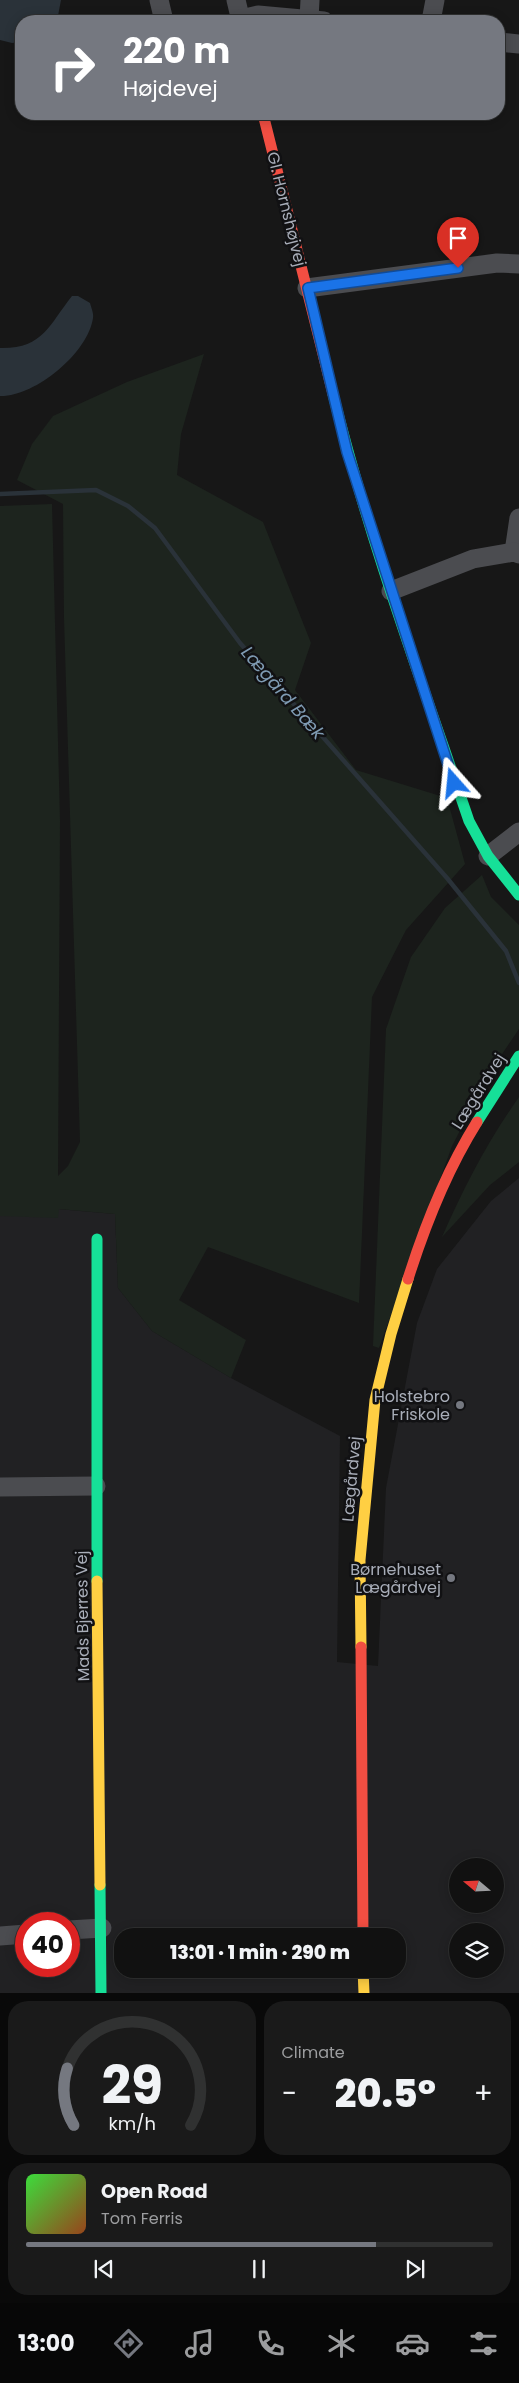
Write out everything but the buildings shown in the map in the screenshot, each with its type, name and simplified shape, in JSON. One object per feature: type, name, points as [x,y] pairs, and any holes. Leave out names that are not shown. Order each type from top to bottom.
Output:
[{"type":"street","points":[[159,0],[163,15]]},
{"type":"street","points":[[236,0],[240,15]]},
{"type":"street","points":[[310,0],[314,15]]},
{"type":"street","points":[[432,15],[435,0]]},
{"type":"street","points":[[505,43],[519,44]]},
{"type":"street","name":"Gl. Hornshøjvej","points":[[265,120],[308,288],[347,452],[454,783],[469,821],[488,856],[519,895]]},
{"type":"street","points":[[308,288],[497,263],[519,264]]},
{"type":"street","points":[[391,591],[473,559],[516,553],[519,518]]},
{"type":"street","points":[[488,856],[519,832]]},
{"type":"street","name":"Lægårdvej","points":[[363,1928],[360,1560],[375,1400],[402,1297],[417,1250],[438,1199],[470,1134],[519,1056]]},
{"type":"street","name":"Mads Bjerres Vej","points":[[97,1239],[96,1486],[102,1928],[101,1993]]},
{"type":"street","points":[[0,1487],[96,1486]]},
{"type":"street","points":[[80,1929],[102,1928]]},
{"type":"street","points":[[0,1936],[15,1935]]},
{"type":"street","points":[[363,1978],[364,1993]]},
{"type":"shaded area","points":[[0,0],[61,0],[58,15],[15,15],[15,43],[0,40]]},
{"type":"shaded area","points":[[72,296],[78,296],[90,303],[93,313],[89,331],[81,345],[58,371],[43,381],[29,389],[0,396],[0,348],[14,347],[36,340],[44,333]]},
{"type":"shaded area","points":[[204,354],[181,434],[177,475],[263,522],[311,643],[295,690],[356,770],[447,798],[465,864],[406,930],[372,997],[359,1303],[208,1247],[179,1300],[246,1340],[231,1378],[152,1331],[118,1288],[115,1214],[59,1209],[58,1218],[0,1216],[0,506],[52,504],[60,821],[58,1176],[68,1166],[80,1142],[64,618],[63,504],[17,480],[32,444],[53,416],[127,382]]},
{"type":"shaded area","points":[[482,875],[491,897],[519,925],[519,1029],[492,1069],[452,1146],[379,1348],[373,1346],[386,1029],[411,957],[445,908]]},
{"type":"shaded area","points":[[519,1097],[519,1162],[490,1185],[442,1237],[477,1165]]},
{"type":"shaded area","points":[[519,1178],[519,1993],[0,1993],[0,1204],[115,1214],[118,1288],[152,1331],[231,1378],[340,1436],[337,1662],[378,1666],[386,1488],[417,1323],[437,1269],[491,1201]]},
{"type":"waterway","name":"Lægård Bæk","points":[[0,494],[96,490],[128,506],[155,528],[240,643],[447,878],[506,951],[519,983]]},
{"type":"traffic: fast","points":[[333,394],[379,556],[469,821],[488,856],[519,895]]},
{"type":"traffic: fast","points":[[477,1122],[519,1056]]},
{"type":"traffic: fast","points":[[97,1239],[97,1581]]},
{"type":"traffic: fast","points":[[100,1885],[101,1993]]},
{"type":"traffic: slow","points":[[361,1647],[360,1560],[375,1400],[391,1334],[408,1279]]},
{"type":"traffic: slow","points":[[97,1581],[100,1885]]},
{"type":"traffic: slow","points":[[363,1978],[364,1993]]},
{"type":"traffic: jam","points":[[264,120],[333,394]]},
{"type":"traffic: jam","points":[[408,1279],[438,1198],[456,1159],[477,1122]]},
{"type":"traffic: jam","points":[[361,1647],[363,1928]]},
{"type":"place","name":"Holstebro Friskole","points":[[460,1405]]},
{"type":"place","name":"Børnehuset Lægårdvej","points":[[451,1578]]},
{"type":"route","points":[[454,783],[347,452],[311,308],[308,288],[325,284],[458,268]]}]
